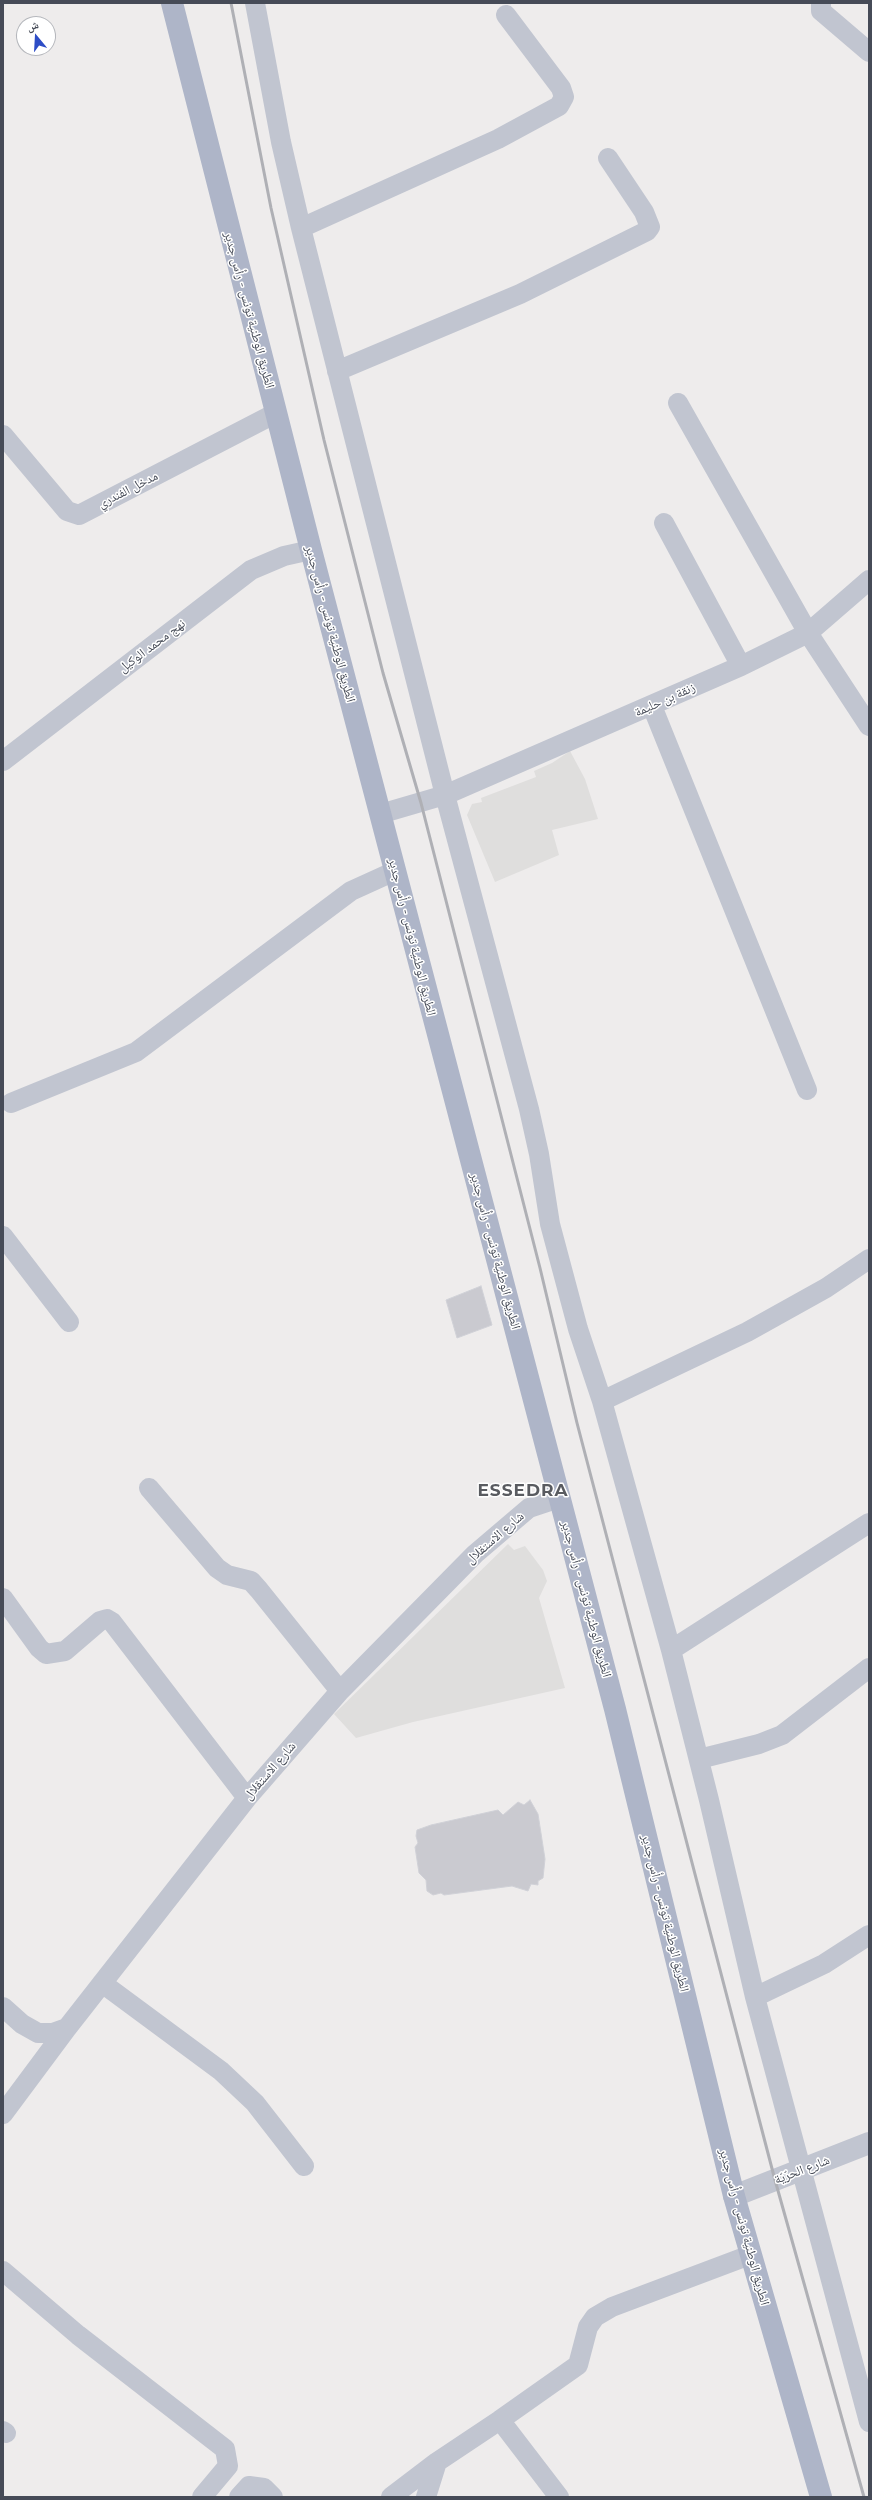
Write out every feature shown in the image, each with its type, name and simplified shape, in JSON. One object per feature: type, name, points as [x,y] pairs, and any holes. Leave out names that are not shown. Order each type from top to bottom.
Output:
[{"type":"main road","name":"الطريق الوطنية تونس - رأس جدير","points":[[172,3],[311,550],[620,1731],[734,2196],[821,2497]]},
{"type":"street","points":[[255,3],[281,142],[300,228],[445,795],[529,1110],[539,1154],[550,1224],[578,1329],[602,1401],[671,1650],[699,1759],[754,1997],[869,2422]]},
{"type":"street","points":[[821,3],[822,11],[869,52]]},
{"type":"street","points":[[300,228],[498,139],[559,106],[564,97],[561,88],[506,15]]},
{"type":"street","points":[[337,371],[520,294],[647,231],[650,227],[644,212],[608,158]]},
{"type":"street","points":[[678,403],[808,633],[869,726]]},
{"type":"street","name":"مدخل الفندري","points":[[3,436],[67,511],[79,515],[276,413]]},
{"type":"street","points":[[664,523],[741,666]]},
{"type":"street","name":"نهج محمد الوكيل","points":[[3,761],[251,570],[284,556],[311,550]]},
{"type":"street","name":"زنقة بن حليمة","points":[[380,814],[445,795],[741,666],[808,633],[869,580]]},
{"type":"street","points":[[652,706],[807,1090]]},
{"type":"street","points":[[11,1103],[136,1052],[352,891],[395,871]]},
{"type":"street","points":[[3,1236],[69,1322]]},
{"type":"street","points":[[602,1401],[747,1332],[826,1288],[869,1258]]},
{"type":"street","points":[[149,1488],[217,1568],[227,1575],[251,1581],[340,1691]]},
{"type":"street","name":"شارع الاستقلال","points":[[3,2114],[67,2028],[247,1798],[340,1691],[475,1554],[529,1508],[559,1498]]},
{"type":"street","points":[[671,1650],[869,1524]]},
{"type":"street","points":[[3,1598],[39,1648],[46,1654],[65,1651],[100,1621],[107,1619],[112,1622],[247,1798]]},
{"type":"street","points":[[699,1759],[759,1744],[782,1734],[869,1668]]},
{"type":"street","points":[[754,1997],[824,1964],[869,1935]]},
{"type":"street","points":[[102,1983],[221,2071],[255,2103],[304,2166]]},
{"type":"street","points":[[3,2007],[22,2024],[38,2033],[53,2033],[67,2028]]},
{"type":"street","name":"شارع الحرّيّة","points":[[734,2196],[801,2171],[869,2143]]},
{"type":"street","points":[[391,2497],[437,2462],[578,2365],[588,2327],[594,2317],[612,2306],[750,2254]]},
{"type":"street","points":[[3,2271],[78,2335],[224,2449],[228,2466],[202,2497]]},
{"type":"street","points":[[500,2420],[559,2497]]},
{"type":"street","points":[[426,2497],[437,2462]]},
{"type":"street","points":[[239,2497],[249,2486],[264,2488],[273,2497]]},
{"type":"shaded area","points":[[570,751],[585,779],[598,819],[552,830],[559,855],[495,882],[467,815],[472,804],[482,802],[481,798],[536,777],[534,771],[552,763]]},
{"type":"shaded area","points":[[508,1544],[514,1550],[525,1546],[543,1570],[547,1581],[539,1598],[565,1688],[413,1722],[356,1738],[334,1714]]},
{"type":"building","points":[[481,1286],[492,1325],[457,1338],[446,1300]]},
{"type":"building","points":[[530,1800],[538,1814],[545,1859],[543,1878],[538,1881],[538,1885],[531,1884],[528,1891],[512,1886],[444,1895],[441,1893],[433,1895],[427,1891],[426,1880],[419,1873],[415,1847],[418,1843],[416,1836],[417,1830],[431,1825],[498,1810],[503,1815],[518,1802],[524,1805]]},
{"type":"railway","points":[[231,3],[271,208],[324,440],[383,673],[421,803],[540,1268],[577,1423],[775,2180],[864,2497]]},
{"type":"district","name":"ESSEDRA","points":[[523,1491]]}]
